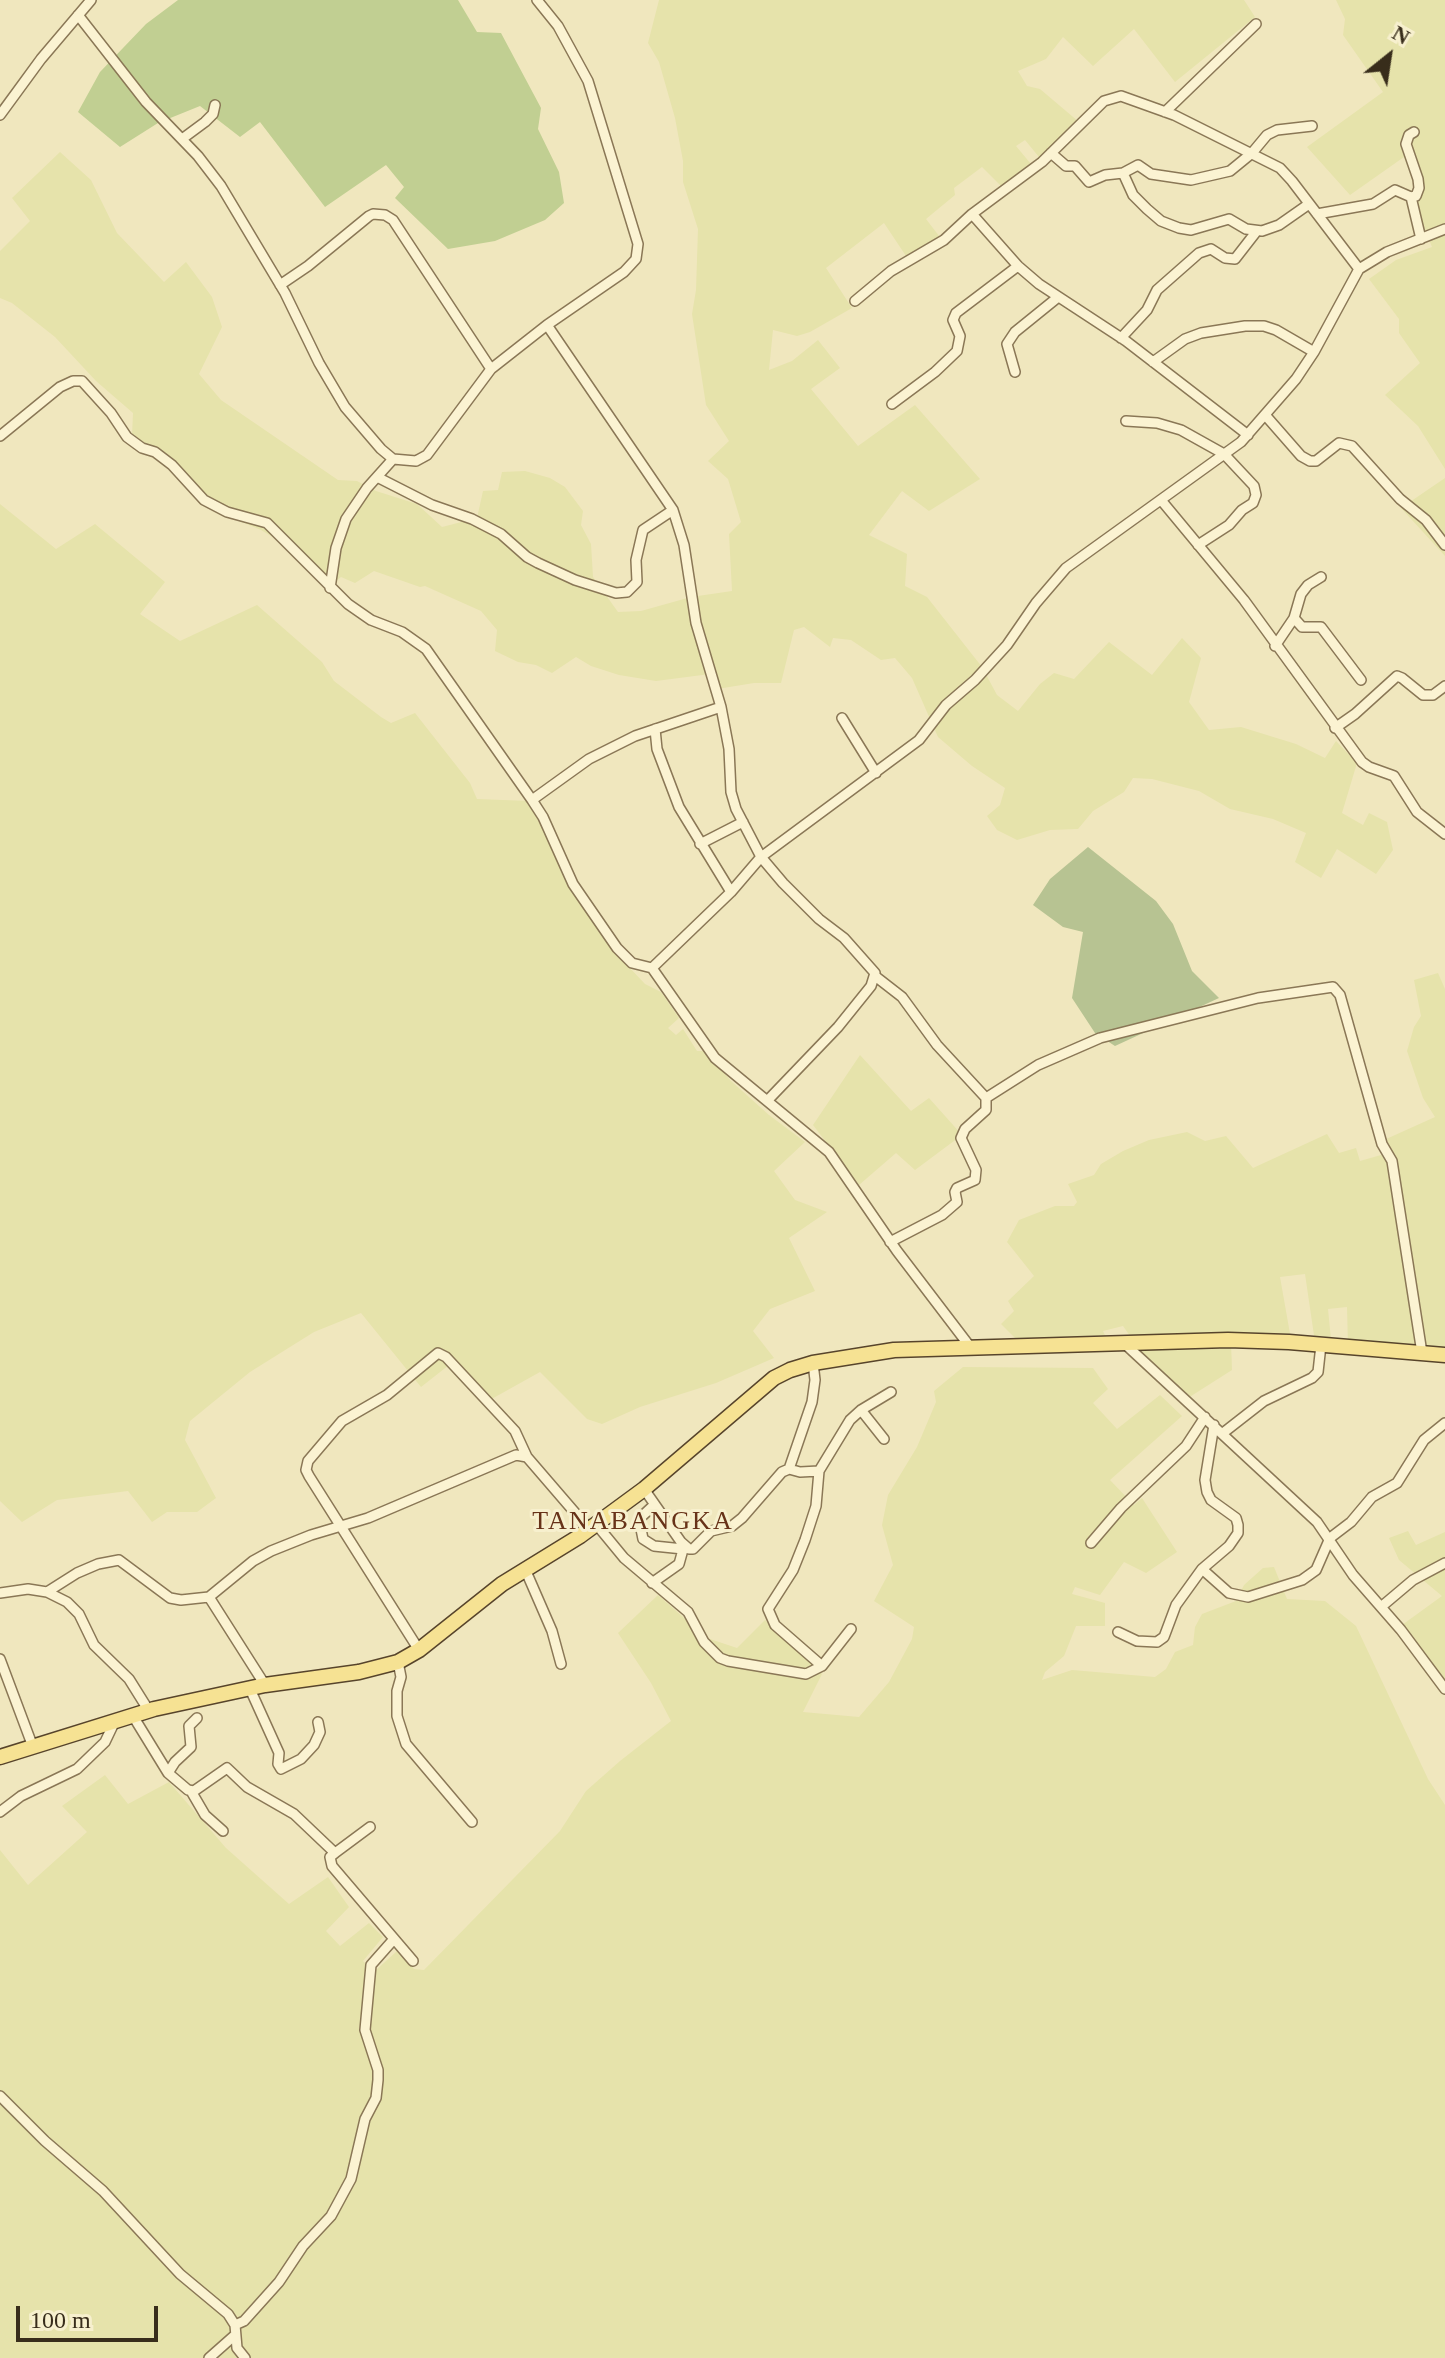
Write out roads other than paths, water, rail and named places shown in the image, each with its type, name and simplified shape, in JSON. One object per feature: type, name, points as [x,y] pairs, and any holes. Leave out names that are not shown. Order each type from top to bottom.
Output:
[{"type":"main road","points":[[0,1757],[149,1711],[265,1685],[359,1672],[398,1662],[419,1650],[502,1584],[593,1527],[644,1489],[774,1378],[813,1363],[894,1350],[1228,1340],[1445,1355]]},
{"type":"street","points":[[0,115],[91,0]]},
{"type":"street","points":[[78,15],[146,102],[221,186],[280,285],[345,407],[393,459],[416,461],[432,450],[491,369],[636,259],[638,244],[588,81],[565,37],[537,0]]},
{"type":"street","points":[[1165,112],[1256,24]]},
{"type":"street","points":[[855,301],[891,271],[944,240],[972,214],[1051,153],[1104,101],[1113,97],[1128,98],[1165,112],[1280,168],[1359,269]]},
{"type":"street","points":[[182,139],[213,114],[215,105]]},
{"type":"street","points":[[1051,153],[1066,166],[1075,166],[1089,182],[1105,175],[1123,173],[1138,165],[1151,174],[1182,179],[1203,178],[1230,171],[1252,153],[1267,135],[1277,130],[1312,126]]},
{"type":"street","points":[[1317,214],[1373,204],[1395,190],[1416,196],[1419,188],[1406,144],[1409,135],[1414,132]]},
{"type":"street","points":[[1123,173],[1133,195],[1161,221],[1191,230],[1229,219],[1256,232]]},
{"type":"street","points":[[1411,197],[1421,239]]},
{"type":"street","points":[[1121,338],[1147,310],[1157,290],[1199,253],[1211,249],[1225,258],[1235,259],[1256,232],[1279,225],[1309,204]]},
{"type":"street","points":[[972,214],[1018,266],[1057,298],[1121,338],[1248,435]]},
{"type":"street","points":[[280,285],[369,216],[385,215],[393,220],[491,369]]},
{"type":"street","points":[[652,968],[731,892],[761,857],[919,740],[946,705],[975,680],[1007,645],[1036,603],[1066,568],[1248,435],[1296,379],[1359,269],[1387,252],[1445,229]]},
{"type":"street","points":[[892,404],[957,351],[960,336],[953,320],[965,303],[1018,266]]},
{"type":"street","points":[[1015,372],[1007,344],[1010,338],[1057,298]]},
{"type":"street","points":[[547,325],[673,510],[684,545],[696,623],[721,707],[729,749],[732,799],[743,822],[761,857],[797,899],[844,938],[873,968],[875,976],[871,986],[829,1038],[767,1101]]},
{"type":"street","points":[[1153,362],[1185,339],[1201,333],[1245,326],[1264,326],[1276,330],[1314,352]]},
{"type":"street","points":[[0,436],[60,387],[82,381],[111,413],[127,437],[172,465],[204,500],[227,512],[258,519],[276,529],[330,588],[363,616],[402,632],[426,649],[543,817],[573,884],[617,948],[632,963],[652,968],[705,1047],[723,1066],[829,1152],[890,1242],[971,1348]]},
{"type":"street","points":[[1266,416],[1301,456],[1310,461],[1316,461],[1339,443],[1352,446],[1400,499],[1426,520],[1445,545]]},
{"type":"street","points":[[1126,421],[1171,426],[1224,454],[1254,486],[1255,501],[1229,525],[1198,545]]},
{"type":"street","points":[[330,588],[341,531],[367,488],[393,459]]},
{"type":"street","points":[[377,477],[432,505],[472,519],[501,534],[538,563],[616,593],[627,592],[637,582],[636,560],[643,530],[673,510]]},
{"type":"street","points":[[1161,500],[1244,600],[1362,762],[1394,776],[1417,812],[1445,834]]},
{"type":"street","points":[[1275,646],[1294,618],[1301,594],[1321,577]]},
{"type":"street","points":[[1294,618],[1302,627],[1321,627],[1361,680]]},
{"type":"street","points":[[1335,728],[1397,676],[1423,695],[1433,695],[1445,686]]},
{"type":"street","points":[[532,800],[589,759],[655,729],[721,707]]},
{"type":"street","points":[[842,718],[876,773]]},
{"type":"street","points":[[655,729],[657,749],[679,807],[731,892]]},
{"type":"street","points":[[700,844],[743,822]]},
{"type":"street","points":[[875,976],[902,997],[937,1045],[986,1098],[986,1110],[965,1129],[961,1138],[976,1170],[975,1180],[955,1190],[957,1202],[942,1215],[890,1242]]},
{"type":"street","points":[[986,1098],[1038,1065],[1100,1038],[1258,998],[1333,987],[1340,995],[1382,1144],[1392,1161],[1422,1353]]},
{"type":"street","points":[[1126,1345],[1317,1522],[1353,1575],[1445,1689]]},
{"type":"street","points":[[1223,1433],[1264,1401],[1312,1378],[1318,1372],[1321,1345]]},
{"type":"street","points":[[419,1650],[306,1470],[308,1461],[342,1421],[387,1395],[434,1354],[441,1353],[515,1431],[527,1457],[593,1527],[624,1558],[688,1612],[701,1639],[720,1658],[735,1664],[767,1666],[779,1672],[791,1670],[803,1674],[822,1666],[851,1629]]},
{"type":"street","points":[[789,1469],[812,1402],[815,1380],[813,1363]]},
{"type":"street","points":[[822,1666],[775,1625],[768,1609],[793,1570],[805,1540],[816,1506],[819,1471],[850,1420],[891,1392]]},
{"type":"street","points":[[861,1410],[884,1439]]},
{"type":"street","points":[[1091,1543],[1121,1508],[1186,1446],[1205,1417]]},
{"type":"street","points":[[1202,1569],[1229,1593],[1248,1597],[1311,1575],[1318,1567],[1330,1538],[1351,1522],[1372,1497],[1397,1483],[1424,1440],[1445,1423]]},
{"type":"street","points":[[1118,1632],[1137,1641],[1157,1642],[1164,1637],[1176,1605],[1202,1569],[1229,1546],[1238,1533],[1236,1518],[1209,1498],[1205,1485],[1214,1425]]},
{"type":"street","points":[[47,1592],[77,1573],[119,1560],[170,1598],[209,1597],[253,1561],[271,1551],[395,1507],[511,1457],[527,1457]]},
{"type":"street","points":[[653,1506],[639,1519],[643,1539],[654,1546],[693,1549],[711,1531],[732,1526],[742,1518],[782,1472],[789,1469],[819,1471]]},
{"type":"street","points":[[644,1489],[684,1547]]},
{"type":"street","points":[[652,1583],[679,1564],[684,1547]]},
{"type":"street","points":[[1381,1607],[1413,1580],[1445,1563]]},
{"type":"street","points":[[525,1569],[552,1631],[561,1664]]},
{"type":"street","points":[[0,1593],[15,1589],[47,1592],[74,1608],[94,1645],[129,1679],[149,1711]]},
{"type":"street","points":[[209,1597],[265,1685]]},
{"type":"street","points":[[0,1659],[33,1747]]},
{"type":"street","points":[[398,1662],[401,1677],[397,1691],[397,1716],[408,1748],[472,1822]]},
{"type":"street","points":[[250,1689],[279,1753],[281,1769],[301,1759],[314,1745],[320,1732],[318,1722]]},
{"type":"street","points":[[133,1716],[168,1773],[191,1791],[205,1815],[223,1831]]},
{"type":"street","points":[[168,1773],[191,1747],[189,1726],[197,1718]]},
{"type":"street","points":[[0,1812],[21,1796],[77,1769],[105,1742],[115,1721]]},
{"type":"street","points":[[191,1791],[227,1768],[247,1787],[294,1814],[335,1853]]},
{"type":"street","points":[[370,1827],[330,1857],[332,1866],[413,1961]]},
{"type":"street","points":[[209,2358],[279,2282],[303,2246],[331,2216],[351,2179],[365,2119],[376,2098],[378,2080],[378,2070],[365,2030],[371,1965],[394,1939]]},
{"type":"street","points":[[0,2096],[45,2141],[103,2191],[180,2274],[228,2314],[235,2330],[237,2348],[245,2358]]},
{"type":"district","name":"TANABANGKA","points":[[633,1522]]}]
